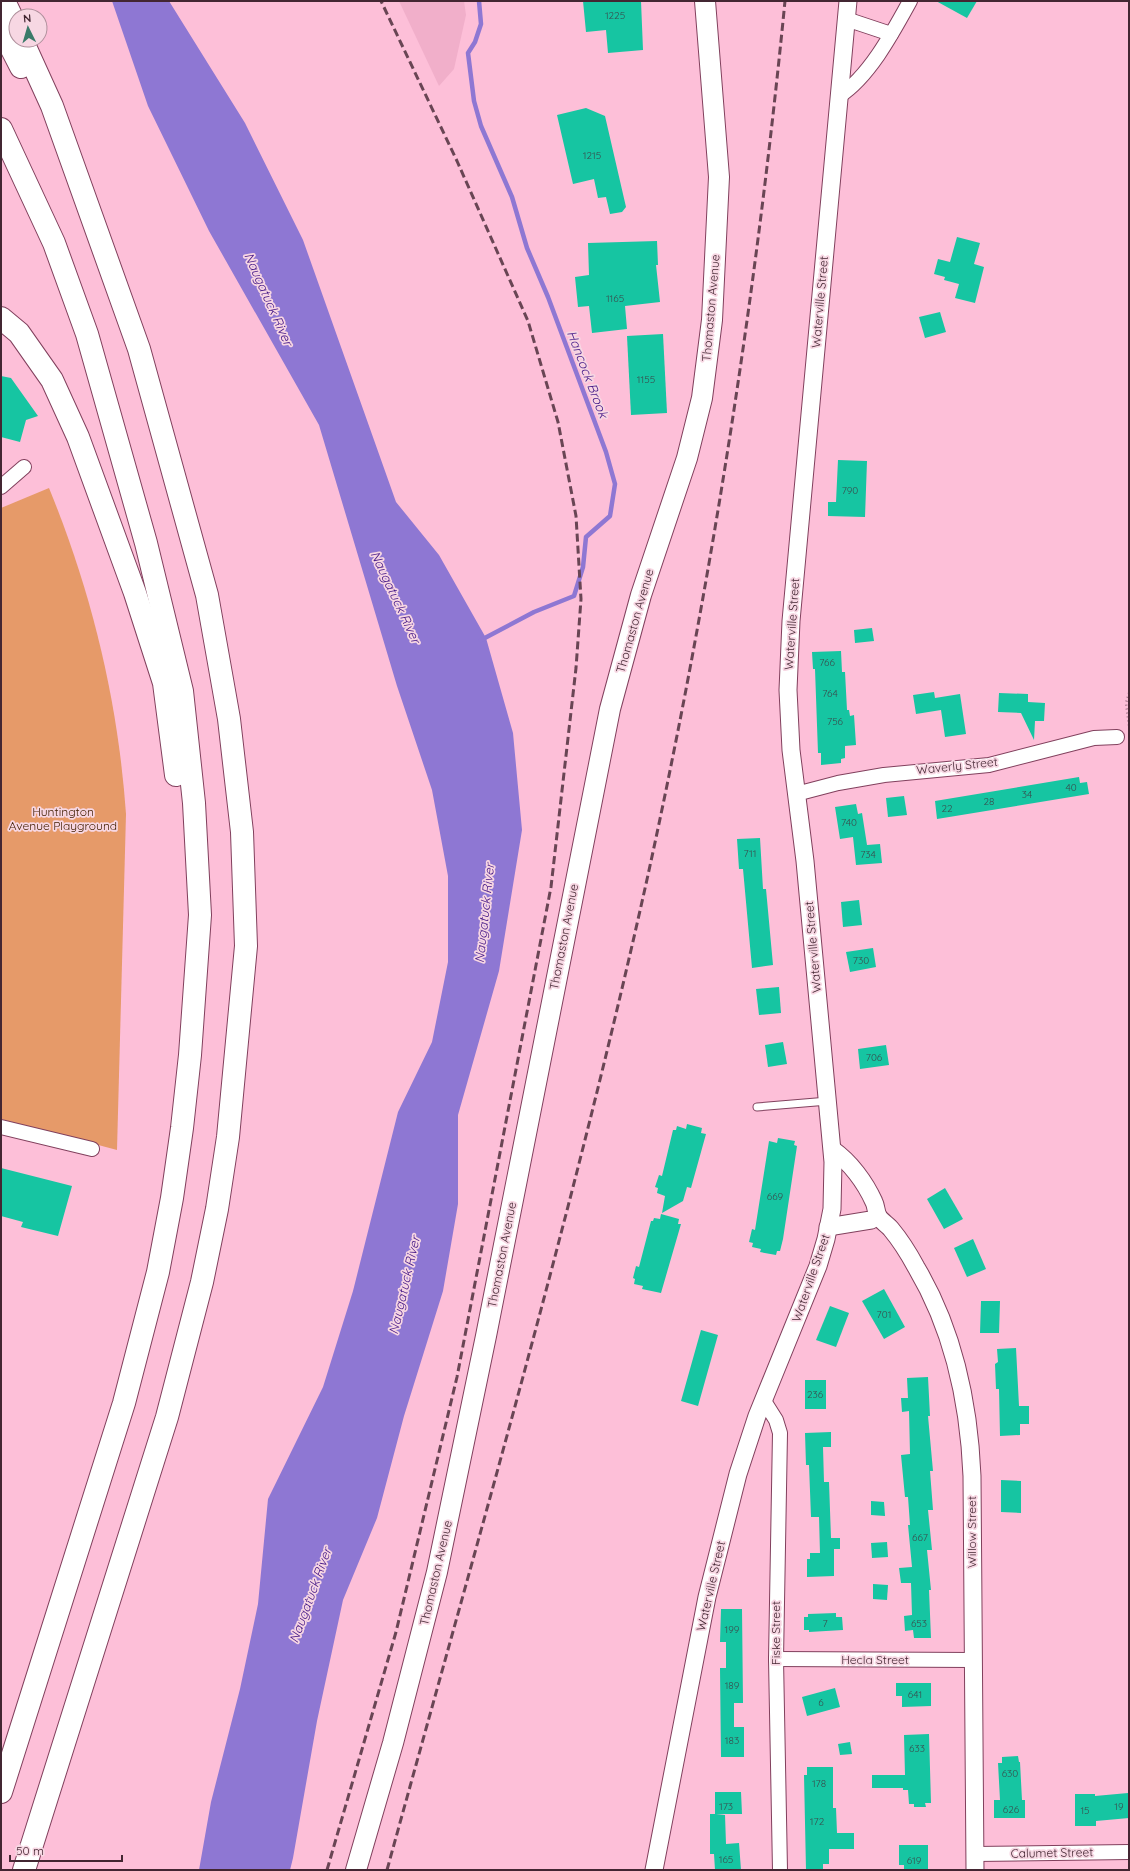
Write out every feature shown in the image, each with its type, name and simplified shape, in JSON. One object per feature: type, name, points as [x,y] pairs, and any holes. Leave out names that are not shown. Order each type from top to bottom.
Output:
[{"type":"highway","points":[[1,28],[43,110],[95,223]]},
{"type":"highway","points":[[24,1870],[167,1417],[200,1289],[217,1209],[228,1137],[246,946],[241,824],[229,719],[207,595],[139,348],[52,106],[26,48]]},
{"type":"highway","points":[[1,129],[54,243],[86,334],[146,543],[182,691],[194,803],[200,915],[190,1055],[182,1128],[172,1198],[158,1272],[141,1343],[124,1403],[1,1792]]},
{"type":"highway","points":[[1,318],[19,333],[52,380],[75,430],[135,593],[164,683],[181,808],[189,916],[190,1055]]},
{"type":"main road","name":"Thomaston Avenue","points":[[356,1870],[393,1743],[437,1572],[486,1336],[610,709],[642,595],[687,458],[702,398],[712,320],[719,178],[706,1]]},
{"type":"street","name":"Waterville Street","points":[[654,1870],[709,1589],[746,1448],[818,1266],[828,1227],[833,1194],[832,1150],[828,1101],[805,861],[789,732],[789,644],[848,1]]},
{"type":"street","points":[[839,96],[853,87],[863,76],[891,34],[910,1]]},
{"type":"street","points":[[846,19],[891,34]]},
{"type":"street","points":[[1,487],[24,467]]},
{"type":"street","name":"Waverly Street","points":[[796,794],[838,783],[884,775],[989,765],[1083,741],[1117,737]]},
{"type":"street","points":[[1,1127],[92,1149]]},
{"type":"street","name":"Willow Street","points":[[832,1150],[849,1163],[872,1198],[878,1216],[891,1229],[905,1248],[919,1272],[934,1302],[950,1342],[962,1383],[970,1436],[972,1476],[975,1862]]},
{"type":"street","points":[[828,1227],[871,1220],[878,1216]]},
{"type":"street","name":"Fiske Street","points":[[764,1401],[776,1420],[780,1433],[776,1660],[780,1870]]},
{"type":"street","name":"Hecla Street","points":[[776,1660],[973,1660]]},
{"type":"street","name":"Calumet Street","points":[[975,1862],[1129,1852]]},
{"type":"lane","points":[[757,1107],[828,1101]]},
{"type":"path","points":[[1129,693],[1126,699],[1126,708],[1129,726]]},
{"type":"shaded area","points":[[399,1],[464,1],[466,15],[454,69],[439,86]]},
{"type":"green space","name":"Huntington Avenue Playground","points":[[49,488],[78,567],[101,648],[117,730],[122,772],[126,814],[117,1150],[1,1119],[1,508]]},
{"type":"water","name":"Naugatuck River","points":[[112,1],[169,1],[245,123],[303,240],[396,502],[439,555],[486,638],[513,733],[522,830],[499,971],[458,1115],[458,1204],[443,1291],[404,1416],[377,1518],[343,1600],[317,1721],[290,1870],[199,1870],[211,1802],[240,1689],[258,1604],[268,1499],[323,1387],[353,1291],[398,1112],[432,1042],[448,962],[448,876],[432,790],[397,686],[319,425],[209,231],[148,106]]},
{"type":"building","points":[[583,1],[641,1],[643,50],[608,53],[606,30],[586,32]]},
{"type":"building","points":[[936,1],[977,1],[967,18]]},
{"type":"building","points":[[586,108],[605,116],[626,207],[622,212],[610,214],[606,197],[598,198],[594,179],[573,184],[557,115]]},
{"type":"building","points":[[957,237],[980,243],[974,264],[984,267],[975,303],[955,298],[959,284],[944,280],[945,277],[934,274],[938,259],[950,262]]},
{"type":"building","points":[[657,241],[658,265],[656,265],[660,302],[625,306],[627,329],[592,333],[589,306],[578,307],[575,277],[589,275],[588,243]]},
{"type":"building","points":[[940,312],[946,332],[925,338],[919,317]]},
{"type":"building","points":[[663,334],[667,413],[631,415],[627,336]]},
{"type":"building","points":[[1,376],[11,378],[38,416],[26,420],[20,442],[1,437]]},
{"type":"building","points":[[838,460],[867,461],[865,517],[828,516],[828,502],[836,502]]},
{"type":"building","points":[[872,628],[874,641],[855,643],[854,630]]},
{"type":"building","points":[[841,651],[842,672],[845,672],[847,710],[849,710],[850,716],[854,715],[856,745],[845,746],[845,758],[841,759],[841,763],[821,765],[821,753],[818,753],[815,669],[813,669],[812,652]]},
{"type":"building","points":[[934,692],[935,698],[960,694],[966,734],[945,737],[941,710],[916,714],[913,695]]},
{"type":"building","points":[[999,693],[1028,694],[1028,702],[1045,703],[1044,721],[1035,721],[1034,740],[1021,713],[998,712]]},
{"type":"building","points":[[1079,777],[1080,783],[1087,782],[1089,794],[937,819],[935,801]]},
{"type":"building","points":[[904,796],[907,815],[888,817],[886,798]]},
{"type":"building","points":[[856,804],[858,814],[862,813],[867,845],[880,844],[882,863],[856,865],[853,837],[840,839],[835,807]]},
{"type":"building","points":[[760,838],[763,889],[766,889],[773,965],[752,968],[743,869],[739,869],[737,839]]},
{"type":"building","points":[[859,900],[862,925],[843,927],[841,902]]},
{"type":"building","points":[[873,948],[876,967],[850,972],[846,952]]},
{"type":"building","points":[[779,987],[781,1013],[759,1015],[756,989]]},
{"type":"building","points":[[783,1042],[787,1064],[768,1067],[765,1045]]},
{"type":"building","points":[[886,1045],[889,1065],[860,1069],[858,1049]]},
{"type":"building","points":[[687,1124],[702,1128],[701,1133],[706,1134],[691,1188],[687,1187],[683,1201],[662,1213],[665,1196],[657,1193],[658,1188],[655,1187],[659,1175],[662,1176],[673,1130],[676,1130],[677,1126],[686,1129]]},
{"type":"building","points":[[778,1138],[795,1141],[794,1145],[797,1146],[783,1239],[780,1251],[777,1251],[776,1255],[760,1252],[761,1249],[752,1247],[753,1243],[749,1242],[752,1229],[755,1230],[769,1141],[777,1143]]},
{"type":"building","points":[[1,1168],[72,1186],[58,1236],[21,1227],[23,1222],[1,1216]]},
{"type":"building","points":[[945,1188],[963,1219],[944,1229],[927,1199]]},
{"type":"building","points":[[661,1214],[679,1219],[678,1224],[681,1224],[661,1293],[642,1289],[643,1286],[634,1284],[635,1279],[633,1278],[636,1266],[639,1267],[651,1221],[653,1221],[654,1218],[660,1219]]},
{"type":"building","points":[[973,1239],[986,1269],[967,1277],[954,1248]]},
{"type":"building","points":[[884,1289],[905,1327],[884,1339],[862,1301]]},
{"type":"building","points":[[981,1301],[1000,1301],[999,1333],[980,1333]]},
{"type":"building","points":[[830,1306],[849,1313],[836,1347],[816,1340]]},
{"type":"building","points":[[701,1330],[718,1335],[698,1406],[681,1401]]},
{"type":"building","points":[[1016,1348],[1019,1406],[1029,1406],[1029,1424],[1020,1424],[1020,1435],[1000,1436],[999,1389],[996,1389],[995,1364],[998,1362],[997,1349]]},
{"type":"building","points":[[928,1377],[930,1416],[928,1416],[933,1471],[930,1471],[933,1510],[928,1510],[932,1550],[927,1550],[931,1590],[929,1590],[931,1638],[914,1638],[913,1630],[905,1631],[904,1616],[912,1615],[911,1583],[901,1583],[899,1568],[912,1567],[908,1525],[910,1525],[908,1497],[905,1497],[901,1455],[910,1454],[909,1411],[902,1412],[901,1398],[908,1398],[907,1378]]},
{"type":"building","points":[[805,1380],[826,1380],[826,1409],[805,1409]]},
{"type":"building","points":[[831,1432],[831,1447],[823,1447],[824,1482],[829,1482],[831,1538],[840,1538],[840,1549],[834,1549],[834,1576],[807,1577],[807,1559],[810,1559],[810,1553],[820,1553],[819,1517],[811,1517],[809,1465],[806,1465],[805,1433]]},
{"type":"building","points":[[1001,1480],[1021,1481],[1021,1513],[1001,1512]]},
{"type":"building","points":[[871,1501],[884,1502],[885,1516],[871,1515]]},
{"type":"building","points":[[887,1542],[888,1557],[872,1558],[871,1543]]},
{"type":"building","points":[[873,1584],[888,1585],[887,1600],[873,1599]]},
{"type":"building","points":[[721,1609],[742,1609],[743,1703],[734,1703],[734,1727],[744,1727],[744,1757],[721,1757],[720,1668],[726,1668],[726,1642],[720,1642]]},
{"type":"building","points":[[836,1613],[836,1617],[842,1617],[843,1630],[809,1632],[809,1630],[804,1630],[804,1617],[808,1617],[808,1614]]},
{"type":"building","points":[[896,1683],[931,1683],[931,1706],[902,1707],[902,1696],[896,1696]]},
{"type":"building","points":[[835,1688],[840,1707],[807,1716],[802,1697]]},
{"type":"building","points":[[929,1734],[931,1803],[925,1803],[926,1807],[914,1807],[914,1804],[909,1804],[908,1790],[903,1790],[903,1788],[872,1788],[872,1775],[905,1775],[904,1735]]},
{"type":"building","points":[[850,1742],[852,1754],[840,1755],[838,1744]]},
{"type":"building","points":[[1018,1756],[1020,1762],[1022,1800],[1025,1800],[1025,1818],[994,1818],[994,1800],[1000,1800],[998,1763],[1002,1763],[1002,1757]]},
{"type":"building","points":[[807,1767],[833,1767],[833,1808],[836,1808],[837,1833],[854,1833],[854,1849],[829,1849],[829,1864],[823,1864],[823,1870],[806,1870],[804,1775],[807,1775]]},
{"type":"building","points":[[715,1792],[741,1792],[742,1814],[716,1814],[725,1815],[726,1844],[739,1843],[741,1870],[715,1870],[714,1854],[710,1854],[710,1814],[715,1814]]},
{"type":"building","points":[[1128,1793],[1129,1818],[1096,1821],[1096,1826],[1075,1826],[1075,1794],[1095,1794],[1095,1796]]},
{"type":"building","points":[[899,1845],[928,1845],[928,1870],[904,1870],[904,1865],[899,1865]]},
{"type":"waterway","name":"Hancock Brook","points":[[479,1],[481,24],[475,42],[468,53],[474,101],[481,126],[512,197],[527,248],[548,297],[606,452],[615,484],[610,516],[586,537],[583,567],[574,596],[534,612],[481,640]]},
{"type":"railway","points":[[327,1870],[396,1632],[457,1377],[551,887],[576,668],[581,599],[576,516],[558,422],[528,321],[457,161],[381,1]]},
{"type":"railway","points":[[387,1870],[555,1255],[587,1132],[646,884],[691,665],[729,444],[760,223],[785,1]]}]
